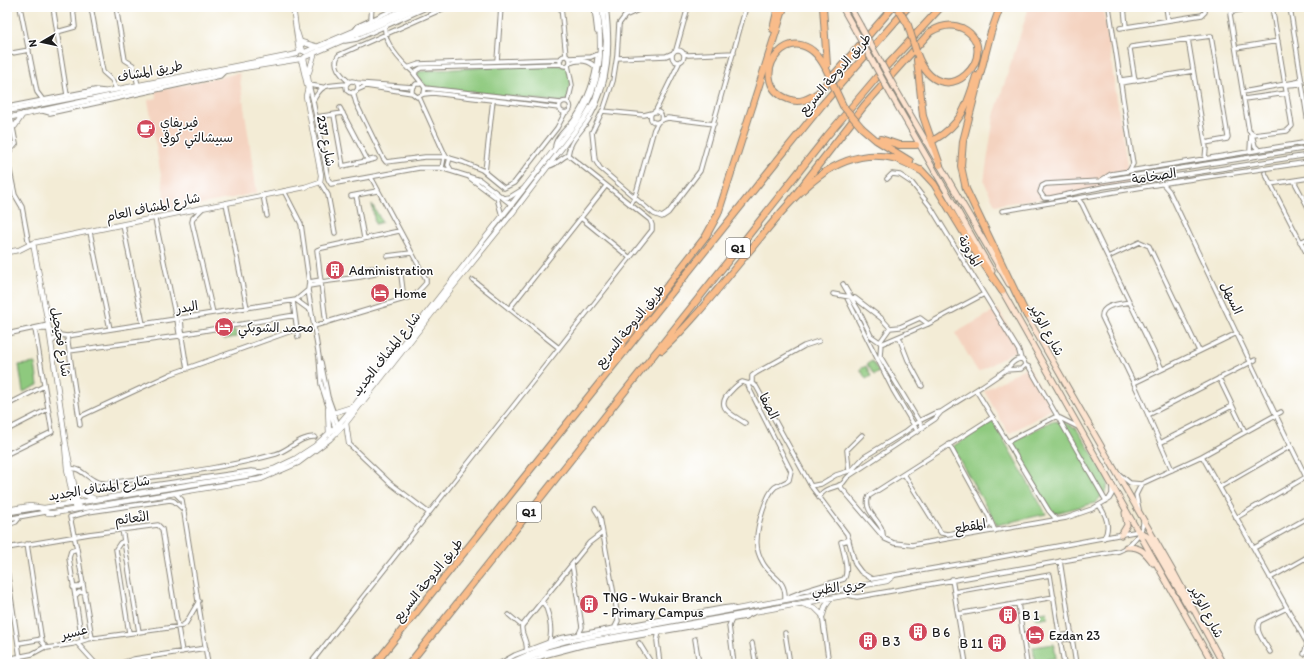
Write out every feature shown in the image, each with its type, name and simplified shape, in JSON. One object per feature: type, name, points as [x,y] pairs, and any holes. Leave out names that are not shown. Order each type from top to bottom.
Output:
[{"type":"highway","points":[[766,63],[778,7]]},
{"type":"highway","points":[[610,370],[622,344],[706,236],[718,214],[784,7]]},
{"type":"highway","points":[[823,7],[829,75]]},
{"type":"highway","points":[[893,7],[822,89],[812,97],[795,101],[784,97],[772,85],[769,70],[774,56],[780,50],[798,45],[808,47],[818,54],[829,75],[843,106],[862,128],[924,172],[934,184],[1002,291]]},
{"type":"highway","points":[[650,361],[678,334],[789,203],[864,106],[930,32],[942,26],[958,26],[968,32],[973,38],[977,50],[977,58],[971,71],[960,79],[948,82],[942,82],[930,77],[922,66],[916,52],[908,25],[897,7]]},
{"type":"highway","name":"طريق الدوحة السريع","points":[[375,664],[822,105],[908,7]]},
{"type":"highway","points":[[934,140],[951,129],[963,114],[1000,7]]},
{"type":"highway","name":"Q1","points":[[409,664],[852,105],[940,8]]},
{"type":"highway","points":[[991,32],[964,141],[961,157],[962,174],[969,198],[1027,316]]},
{"type":"highway","points":[[916,52],[923,116],[929,137],[940,164]]},
{"type":"highway","points":[[870,134],[893,144],[916,145]]},
{"type":"highway","points":[[789,203],[824,174],[835,167],[858,159],[877,156],[892,158],[924,172]]},
{"type":"main road","name":"شارع الوكير","points":[[842,7],[1140,532],[1213,664]]},
{"type":"main road","name":"شارع الوكير","points":[[850,7],[1140,514],[1223,664]]},
{"type":"main road","points":[[1118,536],[1126,529],[1128,522],[1122,502]]},
{"type":"main road","points":[[1140,532],[1148,537],[1198,623],[1208,635]]},
{"type":"main road","points":[[1126,547],[1136,547],[1142,550],[1160,570]]},
{"type":"street","points":[[20,7],[37,92],[34,102]]},
{"type":"street","points":[[53,7],[67,95]]},
{"type":"street","points":[[57,32],[75,27],[73,7]]},
{"type":"street","points":[[91,7],[103,72],[113,82],[116,89]]},
{"type":"street","points":[[116,7],[125,60],[133,64],[138,85]]},
{"type":"street","name":"شارع 237","points":[[293,7],[297,31],[301,42],[303,66],[309,87]]},
{"type":"street","name":"طريق المشاف","points":[[352,34],[358,26],[371,19],[402,8],[410,7]]},
{"type":"street","name":"طريق المشاف","points":[[7,111],[291,55],[314,55],[420,7]]},
{"type":"street","name":"طريق المشاف","points":[[345,41],[355,40],[428,7]]},
{"type":"street","points":[[447,7],[337,57],[336,65],[348,83],[348,90],[353,92],[356,103],[385,161],[390,163],[425,157],[447,157],[469,164],[485,172],[503,187],[511,186],[558,126],[565,113],[571,108],[568,102],[572,85],[561,7]]},
{"type":"street","points":[[497,61],[501,7]]},
{"type":"street","points":[[556,149],[556,141],[574,120],[585,101],[596,69],[598,34],[594,7]]},
{"type":"street","name":"شارع المشاف الجديد","points":[[7,514],[262,473],[295,459],[329,434],[354,406],[556,149],[582,113],[596,82],[600,60],[601,43],[597,7]]},
{"type":"street","name":"شارع المشاف الجديد","points":[[74,537],[70,518],[73,515],[174,492],[253,480],[284,471],[312,455],[346,423],[549,166],[573,138],[595,100],[604,70],[606,41],[602,7]]},
{"type":"street","points":[[568,155],[568,149],[573,138],[593,112],[603,87],[609,61],[606,7]]},
{"type":"street","points":[[645,7],[625,16],[620,21],[618,27],[617,59],[613,81],[603,110],[592,132],[596,163],[600,168],[657,216],[662,217],[666,215],[699,173],[746,7]]},
{"type":"street","points":[[644,115],[653,112],[659,105],[676,67],[678,60],[678,44],[688,7]]},
{"type":"street","points":[[1109,7],[1133,164],[1129,171]]},
{"type":"street","points":[[1124,7],[1126,27]]},
{"type":"street","points":[[1166,7],[1168,20]]},
{"type":"street","points":[[1120,28],[1202,16],[1205,12],[1204,7]]},
{"type":"street","points":[[1259,150],[1255,146],[1244,100],[1231,12],[1262,7]]},
{"type":"street","points":[[1252,135],[1290,129],[1292,124],[1272,7]]},
{"type":"street","points":[[1290,7],[1309,129]]},
{"type":"street","name":"طريق المشاف","points":[[10,117],[44,111],[225,71],[289,60],[352,34],[402,8]]},
{"type":"street","points":[[372,9],[380,15]]},
{"type":"street","points":[[371,19],[372,9]]},
{"type":"street","points":[[385,27],[385,34],[398,59],[415,75],[420,84],[425,88],[560,103],[568,102]]},
{"type":"street","points":[[378,30],[385,34]]},
{"type":"street","name":"شارع 237","points":[[297,31],[296,38],[308,75],[309,87],[306,95],[321,175],[321,184],[305,187]]},
{"type":"street","points":[[1135,79],[1130,49],[1131,47],[1210,35],[1213,38],[1228,137],[1227,139],[1205,143]]},
{"type":"street","points":[[291,55],[296,38]]},
{"type":"street","points":[[1188,38],[1205,143],[1211,158]]},
{"type":"street","points":[[1236,48],[1278,41]]},
{"type":"street","points":[[301,42],[320,47]]},
{"type":"street","points":[[7,54],[29,50]]},
{"type":"street","points":[[609,61],[617,59],[666,56],[678,52],[688,55],[734,53]]},
{"type":"street","points":[[678,52],[678,60]]},
{"type":"street","points":[[408,69],[419,64],[561,59],[568,57],[587,58],[598,54]]},
{"type":"street","points":[[609,54],[617,59]]},
{"type":"street","points":[[308,75],[314,55]]},
{"type":"street","points":[[666,56],[678,60],[688,55]]},
{"type":"street","points":[[561,59],[561,64]]},
{"type":"street","points":[[289,60],[303,66]]},
{"type":"street","points":[[415,75],[416,70],[421,68],[569,64],[577,61],[587,62],[596,69]]},
{"type":"street","points":[[408,69],[414,79],[412,93]]},
{"type":"street","points":[[1121,81],[1193,71]]},
{"type":"street","points":[[330,184],[309,87],[322,87],[353,81],[357,83],[414,86],[420,84]]},
{"type":"street","points":[[110,90],[113,82]]},
{"type":"street","points":[[1243,92],[1302,82]]},
{"type":"street","points":[[357,83],[357,90]]},
{"type":"street","points":[[353,92],[366,86],[412,93],[419,97],[447,157],[448,165],[451,170]]},
{"type":"street","points":[[313,101],[322,87]]},
{"type":"street","points":[[424,94],[425,88]]},
{"type":"street","points":[[7,107],[95,90],[104,91]]},
{"type":"street","points":[[37,92],[44,100]]},
{"type":"street","points":[[419,97],[424,94],[433,93],[559,108],[565,113]]},
{"type":"street","points":[[1244,100],[1287,93]]},
{"type":"street","points":[[485,172],[493,100]]},
{"type":"street","points":[[559,108],[560,103]]},
{"type":"street","points":[[630,205],[635,197],[654,129],[660,121],[661,114],[659,105]]},
{"type":"street","points":[[596,106],[603,110],[644,115],[652,120],[660,121],[668,118]]},
{"type":"street","points":[[340,108],[368,161]]},
{"type":"street","points":[[593,112],[600,116]]},
{"type":"street","points":[[653,112],[668,118],[714,124]]},
{"type":"street","points":[[653,112],[652,120],[654,129]]},
{"type":"street","points":[[316,119],[343,113]]},
{"type":"street","points":[[14,126],[23,114]]},
{"type":"street","points":[[334,116],[343,166],[374,159]]},
{"type":"street","points":[[10,117],[14,126],[16,144],[8,154],[8,162],[15,195],[22,207],[31,244]]},
{"type":"street","points":[[7,123],[14,126]]},
{"type":"street","points":[[1250,151],[1252,146],[1252,135]]},
{"type":"street","points":[[1100,181],[1109,174],[1307,142],[1309,138]]},
{"type":"street","points":[[1205,158],[1206,148]]},
{"type":"street","points":[[1309,148],[1100,181],[1046,184],[1040,189],[1040,194],[1044,198],[1059,196],[1140,181],[1309,155]]},
{"type":"street","points":[[549,166],[554,164],[560,158],[568,155]]},
{"type":"street","points":[[310,664],[651,232],[653,227],[650,220],[568,155]]},
{"type":"street","points":[[442,168],[447,157]]},
{"type":"street","name":"الصخامة","points":[[1002,211],[1172,182],[1229,175],[1309,162]]},
{"type":"street","points":[[1133,164],[1140,169]]},
{"type":"street","points":[[1229,175],[1235,167]]},
{"type":"street","points":[[321,184],[334,185],[419,168],[442,168],[483,182],[512,205]]},
{"type":"street","points":[[1265,173],[1309,258]]},
{"type":"street","name":"المرونة","points":[[887,179],[890,174],[895,174],[912,183],[936,215],[1019,351],[1024,365],[1029,366],[1106,501]]},
{"type":"street","points":[[468,176],[497,198],[502,216]]},
{"type":"street","points":[[314,326],[416,295],[426,283],[426,279],[377,191],[371,177]]},
{"type":"street","points":[[1270,184],[1309,178]]},
{"type":"street","points":[[1127,190],[1140,181]]},
{"type":"street","points":[[1294,181],[1309,209]]},
{"type":"street","points":[[1169,191],[1172,182]]},
{"type":"street","points":[[321,184],[328,195],[335,233]]},
{"type":"street","name":"السهل","points":[[1163,184],[1169,191],[1275,415],[1309,482]]},
{"type":"street","points":[[509,309],[606,186]]},
{"type":"street","name":"شارع المشاف العام","points":[[7,252],[19,250],[31,244],[305,187]]},
{"type":"street","points":[[503,198],[525,188]]},
{"type":"street","points":[[284,191],[301,224],[309,284],[308,290],[319,357],[336,427]]},
{"type":"street","points":[[351,196],[377,191]]},
{"type":"street","points":[[356,195],[364,238]]},
{"type":"street","points":[[263,196],[267,216]]},
{"type":"street","points":[[1059,196],[1072,200]]},
{"type":"street","points":[[1082,204],[1084,198]]},
{"type":"street","points":[[1078,199],[1082,204],[1162,369]]},
{"type":"street","points":[[226,203],[247,308]]},
{"type":"street","points":[[203,208],[193,218],[192,222],[213,313]]},
{"type":"street","points":[[581,218],[630,258]]},
{"type":"street","points":[[154,219],[178,319],[187,369]]},
{"type":"street","points":[[122,225],[143,324]]},
{"type":"street","points":[[326,323],[316,254],[318,249],[399,231]]},
{"type":"street","points":[[90,232],[110,329]]},
{"type":"street","points":[[1300,242],[1309,238]]},
{"type":"street","points":[[1108,257],[1140,242],[1149,246],[1199,351]]},
{"type":"street","name":"شارع فحيحيل","points":[[31,244],[46,328],[51,342],[66,445],[71,469],[73,493]]},
{"type":"street","points":[[387,256],[411,253]]},
{"type":"street","points":[[309,284],[321,282],[360,277],[374,275],[376,270],[373,268],[360,270],[360,277]]},
{"type":"street","points":[[401,275],[404,299]]},
{"type":"street","points":[[473,280],[559,348]]},
{"type":"street","points":[[843,284],[871,336],[881,343]]},
{"type":"street","points":[[298,337],[293,306],[294,300],[308,290]]},
{"type":"street","points":[[833,294],[855,298],[890,328],[900,327],[919,318],[928,324]]},
{"type":"street","points":[[881,343],[928,324],[984,294]]},
{"type":"street","points":[[846,296],[893,390],[918,432]]},
{"type":"street","points":[[294,300],[312,312]]},
{"type":"street","name":"البدر","points":[[46,328],[60,335],[67,336],[294,300]]},
{"type":"street","points":[[1130,302],[1106,308],[1102,314],[1172,470]]},
{"type":"street","points":[[69,351],[181,335],[295,315]]},
{"type":"street","points":[[7,334],[46,328]]},
{"type":"street","points":[[890,328],[881,343],[879,350],[880,356],[923,428]]},
{"type":"street","points":[[7,454],[52,432],[35,330]]},
{"type":"street","points":[[79,417],[135,389],[171,374],[297,330]]},
{"type":"street","points":[[1134,383],[1237,333]]},
{"type":"street","points":[[51,342],[60,335]]},
{"type":"street","points":[[67,336],[80,425]]},
{"type":"street","points":[[899,337],[908,360],[922,386]]},
{"type":"street","points":[[745,423],[725,409],[723,403],[725,397],[736,385],[742,382],[750,384],[752,376],[756,373],[804,346],[819,341]]},
{"type":"street","points":[[319,357],[320,375],[328,409],[336,427]]},
{"type":"street","points":[[811,486],[821,484],[855,468],[864,457],[905,432],[919,421],[935,413],[941,412],[1005,370],[1015,360],[1021,359]]},
{"type":"street","points":[[1148,416],[1255,360]]},
{"type":"street","points":[[1005,370],[1021,369],[1024,365]]},
{"type":"street","points":[[1219,378],[1245,432]]},
{"type":"street","name":"الصفا","points":[[786,599],[785,589],[782,584],[764,565],[757,546],[757,539],[768,497],[775,488],[789,480],[792,471],[752,394],[750,384],[756,386],[811,486],[845,531],[849,540],[855,564],[861,572],[872,579]]},
{"type":"street","points":[[7,405],[44,386]]},
{"type":"street","points":[[976,390],[1049,511],[1057,520]]},
{"type":"street","points":[[333,413],[354,406]]},
{"type":"street","points":[[1160,443],[1232,406]]},
{"type":"street","points":[[7,430],[48,409]]},
{"type":"street","points":[[328,409],[329,434]]},
{"type":"street","points":[[819,498],[821,494],[828,489],[839,485],[849,476],[918,432],[939,416],[941,412]]},
{"type":"street","points":[[1113,469],[1130,483],[1141,484],[1202,456],[1281,412]]},
{"type":"street","points":[[882,537],[882,529],[868,507],[868,498],[949,444],[993,417]]},
{"type":"street","points":[[1007,442],[1057,417],[1081,428]]},
{"type":"street","points":[[346,423],[349,444],[390,483],[429,513]]},
{"type":"street","points":[[849,470],[847,450],[862,435]]},
{"type":"street","points":[[71,469],[79,469],[96,482],[109,484],[250,460],[279,452],[307,438],[315,437]]},
{"type":"street","points":[[949,444],[995,531]]},
{"type":"street","name":"شارع فحيحيل","points":[[66,445],[65,452],[77,509]]},
{"type":"street","points":[[1220,487],[1291,446]]},
{"type":"street","points":[[1202,456],[1308,646],[1304,654]]},
{"type":"street","points":[[121,495],[127,489],[251,470],[262,473]]},
{"type":"street","points":[[904,474],[940,532],[952,534],[986,528],[990,524],[990,519]]},
{"type":"street","points":[[1236,518],[1306,477]]},
{"type":"street","points":[[181,491],[184,487],[204,483]]},
{"type":"street","points":[[1106,501],[1111,495],[1112,483]]},
{"type":"street","points":[[1140,532],[1143,526],[1136,495],[1141,484]]},
{"type":"street","points":[[839,485],[882,537]]},
{"type":"street","points":[[182,500],[186,493],[190,490]]},
{"type":"street","points":[[174,492],[182,500],[184,510],[208,664]]},
{"type":"street","points":[[64,504],[73,493],[96,499]]},
{"type":"street","name":"شارع المشاف الجديد","points":[[7,510],[30,506],[52,514],[77,509],[125,503],[172,500],[184,510]]},
{"type":"street","name":"المقطع","points":[[882,537],[894,543],[918,545],[1057,520],[1081,513],[1106,501]]},
{"type":"street","points":[[1099,505],[1106,519],[1108,529],[1104,538]]},
{"type":"street","points":[[595,509],[599,515],[618,621],[615,627]]},
{"type":"street","name":"شارع المشاف الجديد","points":[[7,519],[46,512]]},
{"type":"street","points":[[7,525],[16,522],[20,516]]},
{"type":"street","points":[[1254,548],[1309,517]]},
{"type":"street","name":"النًعائم","points":[[7,548],[156,524],[162,529],[182,652]]},
{"type":"street","points":[[122,529],[139,632]]},
{"type":"street","points":[[1108,529],[1118,536]]},
{"type":"street","name":"جري الظبي","points":[[872,579],[1140,532]]},
{"type":"street","name":"جري الظبي","points":[[518,664],[538,654],[559,648],[617,636],[848,595],[855,598],[952,579],[1114,552],[1126,547],[1140,532]]},
{"type":"street","points":[[526,651],[527,644],[522,626],[591,540],[602,533]]},
{"type":"street","points":[[74,537],[92,638]]},
{"type":"street","points":[[786,599],[801,592],[844,579],[846,576],[846,570],[841,542],[849,540]]},
{"type":"street","points":[[124,542],[120,543],[116,549],[129,633]]},
{"type":"street","name":"عسير","points":[[27,544],[42,639],[45,647],[48,648],[77,643],[82,640],[92,638],[177,626]]},
{"type":"street","points":[[77,549],[71,552],[69,558],[82,640]]},
{"type":"street","points":[[1270,578],[1307,557],[1309,564]]},
{"type":"street","points":[[1060,561],[1076,664]]},
{"type":"street","points":[[572,563],[573,578],[582,627],[579,634]]},
{"type":"street","points":[[7,570],[21,664]]},
{"type":"street","points":[[954,592],[1048,574],[1051,577],[1064,664]]},
{"type":"street","points":[[563,575],[568,575],[573,578]]},
{"type":"street","name":"جري الظبي","points":[[507,664],[542,648],[566,641],[887,581],[893,576]]},
{"type":"street","points":[[952,579],[966,664]]},
{"type":"street","points":[[73,587],[79,587],[83,583]]},
{"type":"street","points":[[75,596],[79,592],[84,593]]},
{"type":"street","points":[[958,614],[1054,597]]},
{"type":"street","points":[[829,664],[822,615],[831,598]]},
{"type":"street","points":[[177,626],[185,624],[199,601]]},
{"type":"street","points":[[542,601],[546,609],[551,636],[549,642]]},
{"type":"street","points":[[802,603],[816,608],[822,615]]},
{"type":"street","points":[[1018,603],[1027,664]]},
{"type":"street","points":[[499,664],[526,651],[557,639],[573,635],[722,608],[731,607],[735,609]]},
{"type":"street","points":[[1270,652],[1258,631],[1258,625],[1260,621],[1287,608]]},
{"type":"street","points":[[528,664],[554,653],[581,646],[745,617],[753,612]]},
{"type":"street","points":[[508,615],[522,626]]},
{"type":"street","points":[[728,626],[732,619]]},
{"type":"street","points":[[127,620],[137,622]]},
{"type":"street","points":[[723,620],[728,626],[734,664]]},
{"type":"street","points":[[618,621],[625,626],[636,628]]},
{"type":"street","points":[[689,627],[694,622]]},
{"type":"street","points":[[582,627],[588,632]]},
{"type":"street","points":[[659,632],[657,641],[660,664]]},
{"type":"street","points":[[786,633],[789,664]]},
{"type":"street","points":[[651,634],[657,641]]},
{"type":"street","points":[[566,641],[573,635]]},
{"type":"street","points":[[551,636],[557,639]]},
{"type":"street","points":[[617,636],[622,639]]},
{"type":"street","points":[[1060,638],[1072,636]]},
{"type":"street","points":[[19,643],[42,639]]},
{"type":"street","points":[[695,639],[699,664]]},
{"type":"street","points":[[77,643],[96,664]]},
{"type":"street","points":[[640,643],[652,664]]},
{"type":"street","points":[[752,643],[756,664]]},
{"type":"street","points":[[527,644],[534,648]]},
{"type":"street","points":[[7,659],[37,652],[45,647]]},
{"type":"street","points":[[118,664],[149,657],[206,648]]},
{"type":"street","points":[[554,653],[559,648]]},
{"type":"street","points":[[149,657],[150,664]]},
{"type":"shaded area","points":[[1029,7],[1103,7],[1130,185],[995,205],[984,181],[994,116]]},
{"type":"shaded area","points":[[239,73],[257,193],[167,211],[148,100],[157,98],[155,91]]},
{"type":"shaded area","points":[[998,309],[1020,348],[978,372],[955,333]]},
{"type":"shaded area","points":[[1028,366],[1052,409],[1009,434],[984,391]]},
{"type":"green space","points":[[558,65],[567,67],[571,80],[568,100],[559,102],[427,87],[418,77],[417,72],[436,70]]},
{"type":"green space","points":[[372,204],[382,222],[375,224]]},
{"type":"green space","points":[[235,330],[236,337],[224,339],[223,331]]},
{"type":"green space","points":[[872,361],[879,372],[874,375],[867,364]]},
{"type":"green space","points":[[35,363],[38,385],[23,392],[19,365]]},
{"type":"green space","points":[[866,366],[871,376],[866,379],[860,369]]},
{"type":"green space","points":[[993,421],[1046,514],[997,525],[952,447]]},
{"type":"green space","points":[[1052,421],[1066,423],[1076,428],[1108,478],[1107,490],[1095,503],[1052,514],[1011,442]]},
{"type":"green space","points":[[1047,611],[1048,617],[1036,619],[1035,613]]},
{"type":"green space","points":[[1054,644],[1056,658],[1035,661],[1033,647]]},
{"type":"place","name":"فيريفاي سبيشالتي كوفي","points":[[146,129]]},
{"type":"place","name":"Administration","points":[[335,270]]},
{"type":"place","name":"Home","points":[[380,293]]},
{"type":"place","name":"محمد الشوبكي","points":[[224,327]]},
{"type":"place","name":"TNG - Wukair Branch - Primary Campus","points":[[589,604]]},
{"type":"place","name":"B 1","points":[[1008,615]]},
{"type":"place","name":"B 6","points":[[918,632]]},
{"type":"place","name":"Ezdan 23","points":[[1035,635]]},
{"type":"place","name":"B 3","points":[[868,641]]},
{"type":"place","name":"B 11","points":[[997,643]]}]
